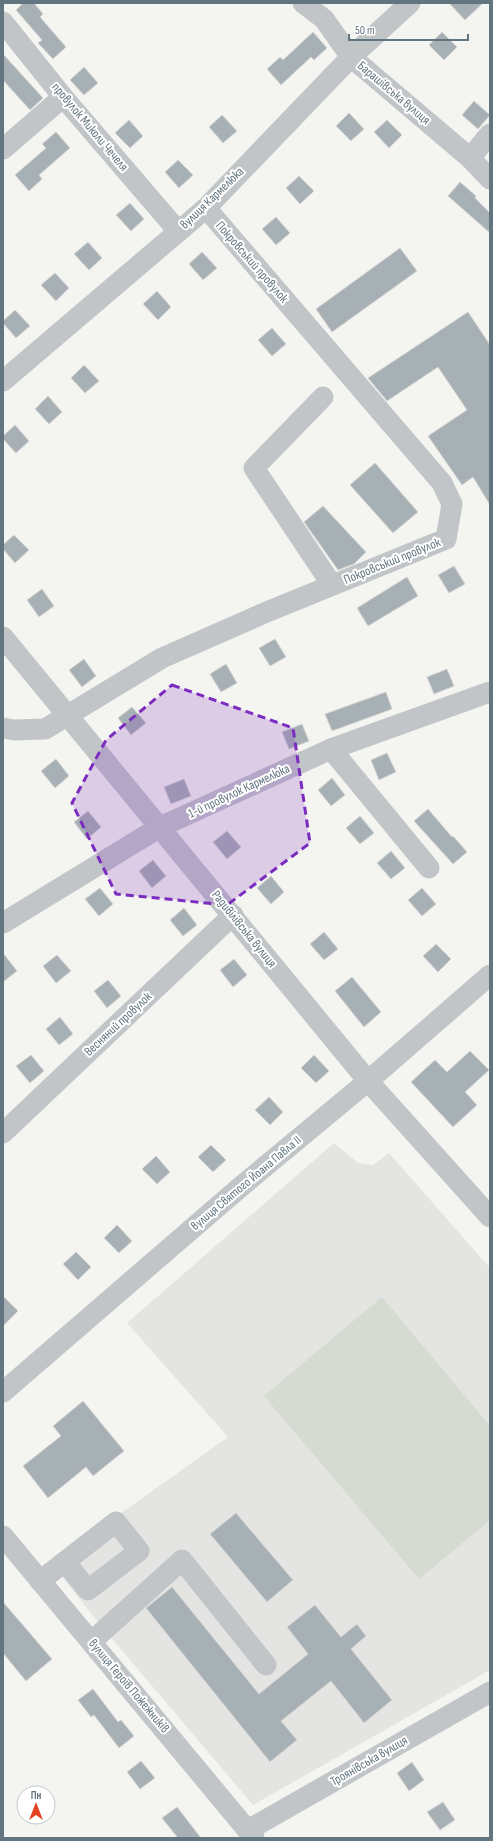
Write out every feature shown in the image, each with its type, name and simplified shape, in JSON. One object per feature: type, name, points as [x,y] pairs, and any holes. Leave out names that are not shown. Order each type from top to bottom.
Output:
[{"type":"street","name":"Барашівська вулиця","points":[[304,3],[324,19],[351,57],[470,158],[490,179]]},
{"type":"street","name":"вулиця Кармелюка","points":[[3,381],[206,208],[351,57],[410,3]]},
{"type":"street","name":"провулок Миколи Чечеля","points":[[3,22],[63,97],[178,231]]},
{"type":"street","points":[[3,149],[63,97]]},
{"type":"street","points":[[470,158],[490,134]]},
{"type":"street","name":"Покровський провулок","points":[[3,728],[14,730],[45,729],[162,658],[332,585],[446,539],[452,504],[442,483],[206,208]]},
{"type":"street","points":[[323,397],[254,468],[332,585]]},
{"type":"street","name":"Радивілівська вулиця","points":[[3,637],[368,1081],[490,1217]]},
{"type":"street","name":"1-й провулок Кармелюка","points":[[3,923],[160,827],[331,749],[490,692]]},
{"type":"street","points":[[331,749],[429,868]]},
{"type":"street","name":"Весняний провулок","points":[[3,1133],[233,915]]},
{"type":"street","name":"вулиця Святого Йоана Павла II","points":[[3,1392],[238,1189],[368,1081],[490,975]]},
{"type":"street","name":"вулиця Героїв Пожежників","points":[[3,1536],[252,1834]]},
{"type":"street","points":[[92,1641],[182,1560],[266,1666]]},
{"type":"street","points":[[40,1581],[65,1562]]},
{"type":"street","name":"Троянівська вулиця","points":[[252,1834],[490,1692]]},
{"type":"highlighted area","points":[[172,685],[293,728],[310,843],[227,905],[116,894],[72,803],[106,740]]},
{"type":"shaded area","points":[[334,1143],[358,1163],[373,1165],[389,1153],[490,1268],[490,1670],[253,1805],[102,1627],[51,1563],[228,1437],[127,1323]]},
{"type":"shaded area","points":[[382,1297],[490,1426],[490,1520],[419,1579],[264,1396]]},
{"type":"building","points":[[23,3],[34,3],[43,14],[40,17],[66,47],[53,59],[38,43],[42,40],[16,10]]},
{"type":"building","points":[[449,3],[483,3],[465,20]]},
{"type":"building","points":[[313,32],[327,48],[314,60],[311,57],[281,85],[267,69],[280,57],[283,60]]},
{"type":"building","points":[[442,32],[457,47],[444,60],[429,45]]},
{"type":"building","points":[[3,54],[43,98],[30,110],[3,80]]},
{"type":"building","points":[[84,67],[98,83],[84,95],[70,80]]},
{"type":"building","points":[[474,101],[490,115],[478,129],[462,115]]},
{"type":"building","points":[[349,113],[364,129],[351,141],[336,126]]},
{"type":"building","points":[[222,115],[237,131],[223,143],[209,127]]},
{"type":"building","points":[[129,120],[143,136],[130,148],[115,133]]},
{"type":"building","points":[[387,120],[402,135],[389,148],[374,132]]},
{"type":"building","points":[[56,132],[70,148],[39,175],[42,179],[29,191],[15,175],[46,148],[42,144]]},
{"type":"building","points":[[178,160],[193,175],[179,188],[165,172]]},
{"type":"building","points":[[299,176],[314,191],[300,204],[286,188]]},
{"type":"building","points":[[460,182],[476,196],[475,198],[490,213],[490,233],[448,196]]},
{"type":"building","points":[[130,203],[144,219],[131,231],[116,215]]},
{"type":"building","points":[[276,217],[290,233],[276,245],[262,229]]},
{"type":"building","points":[[88,242],[102,258],[89,270],[74,254]]},
{"type":"building","points":[[400,248],[417,271],[332,332],[316,309]]},
{"type":"building","points":[[202,252],[217,268],[203,280],[189,264]]},
{"type":"building","points":[[55,273],[69,288],[56,301],[41,285]]},
{"type":"building","points":[[157,291],[171,307],[158,320],[143,304]]},
{"type":"building","points":[[15,310],[30,326],[16,338],[3,323],[3,321]]},
{"type":"building","points":[[468,312],[490,345],[490,505],[473,477],[462,485],[428,436],[467,410],[438,367],[387,401],[368,378]]},
{"type":"building","points":[[272,328],[286,344],[272,356],[258,340]]},
{"type":"building","points":[[84,365],[99,381],[85,393],[71,378]]},
{"type":"building","points":[[48,396],[62,412],[49,424],[35,409]]},
{"type":"building","points":[[15,425],[29,441],[16,453],[3,439],[3,436]]},
{"type":"building","points":[[375,463],[418,512],[393,533],[350,485]]},
{"type":"building","points":[[323,506],[366,552],[354,564],[338,570],[304,522]]},
{"type":"building","points":[[14,535],[29,550],[15,563],[3,549],[3,545]]},
{"type":"building","points":[[454,566],[465,584],[449,593],[438,575]]},
{"type":"building","points":[[407,577],[418,596],[368,626],[357,608]]},
{"type":"building","points":[[42,589],[54,606],[39,617],[27,600]]},
{"type":"building","points":[[275,639],[286,657],[270,666],[259,648]]},
{"type":"building","points":[[84,659],[96,676],[82,687],[69,670]]},
{"type":"building","points":[[226,664],[237,683],[221,692],[210,674]]},
{"type":"building","points":[[447,669],[454,686],[434,694],[427,677]]},
{"type":"building","points":[[386,692],[392,709],[332,731],[325,714]]},
{"type":"building","points":[[132,707],[146,723],[131,735],[118,718]]},
{"type":"building","points":[[302,724],[309,741],[289,749],[282,732]]},
{"type":"building","points":[[387,753],[396,772],[379,780],[371,760]]},
{"type":"building","points":[[56,759],[69,776],[55,788],[41,771]]},
{"type":"building","points":[[332,778],[345,795],[331,806],[318,790]]},
{"type":"building","points":[[184,779],[191,796],[171,804],[164,787]]},
{"type":"building","points":[[428,809],[467,852],[453,864],[414,821]]},
{"type":"building","points":[[88,811],[101,827],[87,839],[74,822]]},
{"type":"building","points":[[360,816],[374,833],[360,844],[346,828]]},
{"type":"building","points":[[227,831],[241,847],[227,859],[213,842]]},
{"type":"building","points":[[391,851],[405,868],[391,879],[377,863]]},
{"type":"building","points":[[153,860],[166,876],[152,888],[139,871]]},
{"type":"building","points":[[271,876],[284,892],[271,904],[257,888]]},
{"type":"building","points":[[100,888],[113,904],[99,916],[85,899]]},
{"type":"building","points":[[422,888],[436,904],[422,916],[408,900]]},
{"type":"building","points":[[184,908],[197,925],[183,936],[170,920]]},
{"type":"building","points":[[324,932],[338,949],[324,960],[310,944]]},
{"type":"building","points":[[436,944],[451,959],[438,972],[423,956]]},
{"type":"building","points":[[3,953],[17,971],[3,982]]},
{"type":"building","points":[[57,955],[71,971],[56,983],[43,966]]},
{"type":"building","points":[[234,959],[247,975],[233,987],[220,970]]},
{"type":"building","points":[[352,977],[381,1012],[364,1027],[335,991]]},
{"type":"building","points":[[108,980],[121,996],[107,1008],[94,991]]},
{"type":"building","points":[[60,1017],[73,1034],[59,1045],[46,1029]]},
{"type":"building","points":[[470,1051],[489,1070],[465,1092],[477,1105],[453,1127],[411,1082],[435,1060],[447,1072]]},
{"type":"building","points":[[31,1055],[44,1071],[30,1083],[16,1066]]},
{"type":"building","points":[[314,1055],[329,1071],[316,1083],[301,1068]]},
{"type":"building","points":[[269,1097],[283,1112],[270,1125],[255,1110]]},
{"type":"building","points":[[211,1145],[226,1160],[213,1172],[198,1157]]},
{"type":"building","points":[[156,1156],[170,1172],[157,1184],[142,1169]]},
{"type":"building","points":[[117,1225],[132,1241],[119,1253],[104,1238]]},
{"type":"building","points":[[76,1252],[91,1267],[78,1280],[63,1264]]},
{"type":"building","points":[[3,1296],[18,1311],[3,1326]]},
{"type":"building","points":[[83,1401],[124,1451],[93,1476],[86,1467],[48,1498],[23,1466],[61,1436],[53,1426]]},
{"type":"building","points":[[236,1513],[293,1580],[267,1602],[210,1534]]},
{"type":"building","points":[[172,1587],[259,1694],[308,1654],[287,1627],[315,1605],[341,1637],[357,1624],[366,1636],[351,1649],[392,1700],[364,1723],[331,1681],[281,1721],[297,1740],[270,1762],[146,1608]]},
{"type":"building","points":[[3,1602],[52,1659],[26,1681],[3,1653]]},
{"type":"building","points":[[93,1689],[118,1722],[121,1720],[134,1736],[119,1748],[94,1715],[91,1717],[78,1700]]},
{"type":"building","points":[[141,1761],[155,1778],[140,1789],[127,1772]]},
{"type":"building","points":[[412,1762],[424,1780],[409,1791],[397,1773]]},
{"type":"building","points":[[443,1802],[455,1820],[440,1830],[427,1812]]},
{"type":"building","points":[[177,1807],[201,1838],[178,1838],[162,1818]]}]
